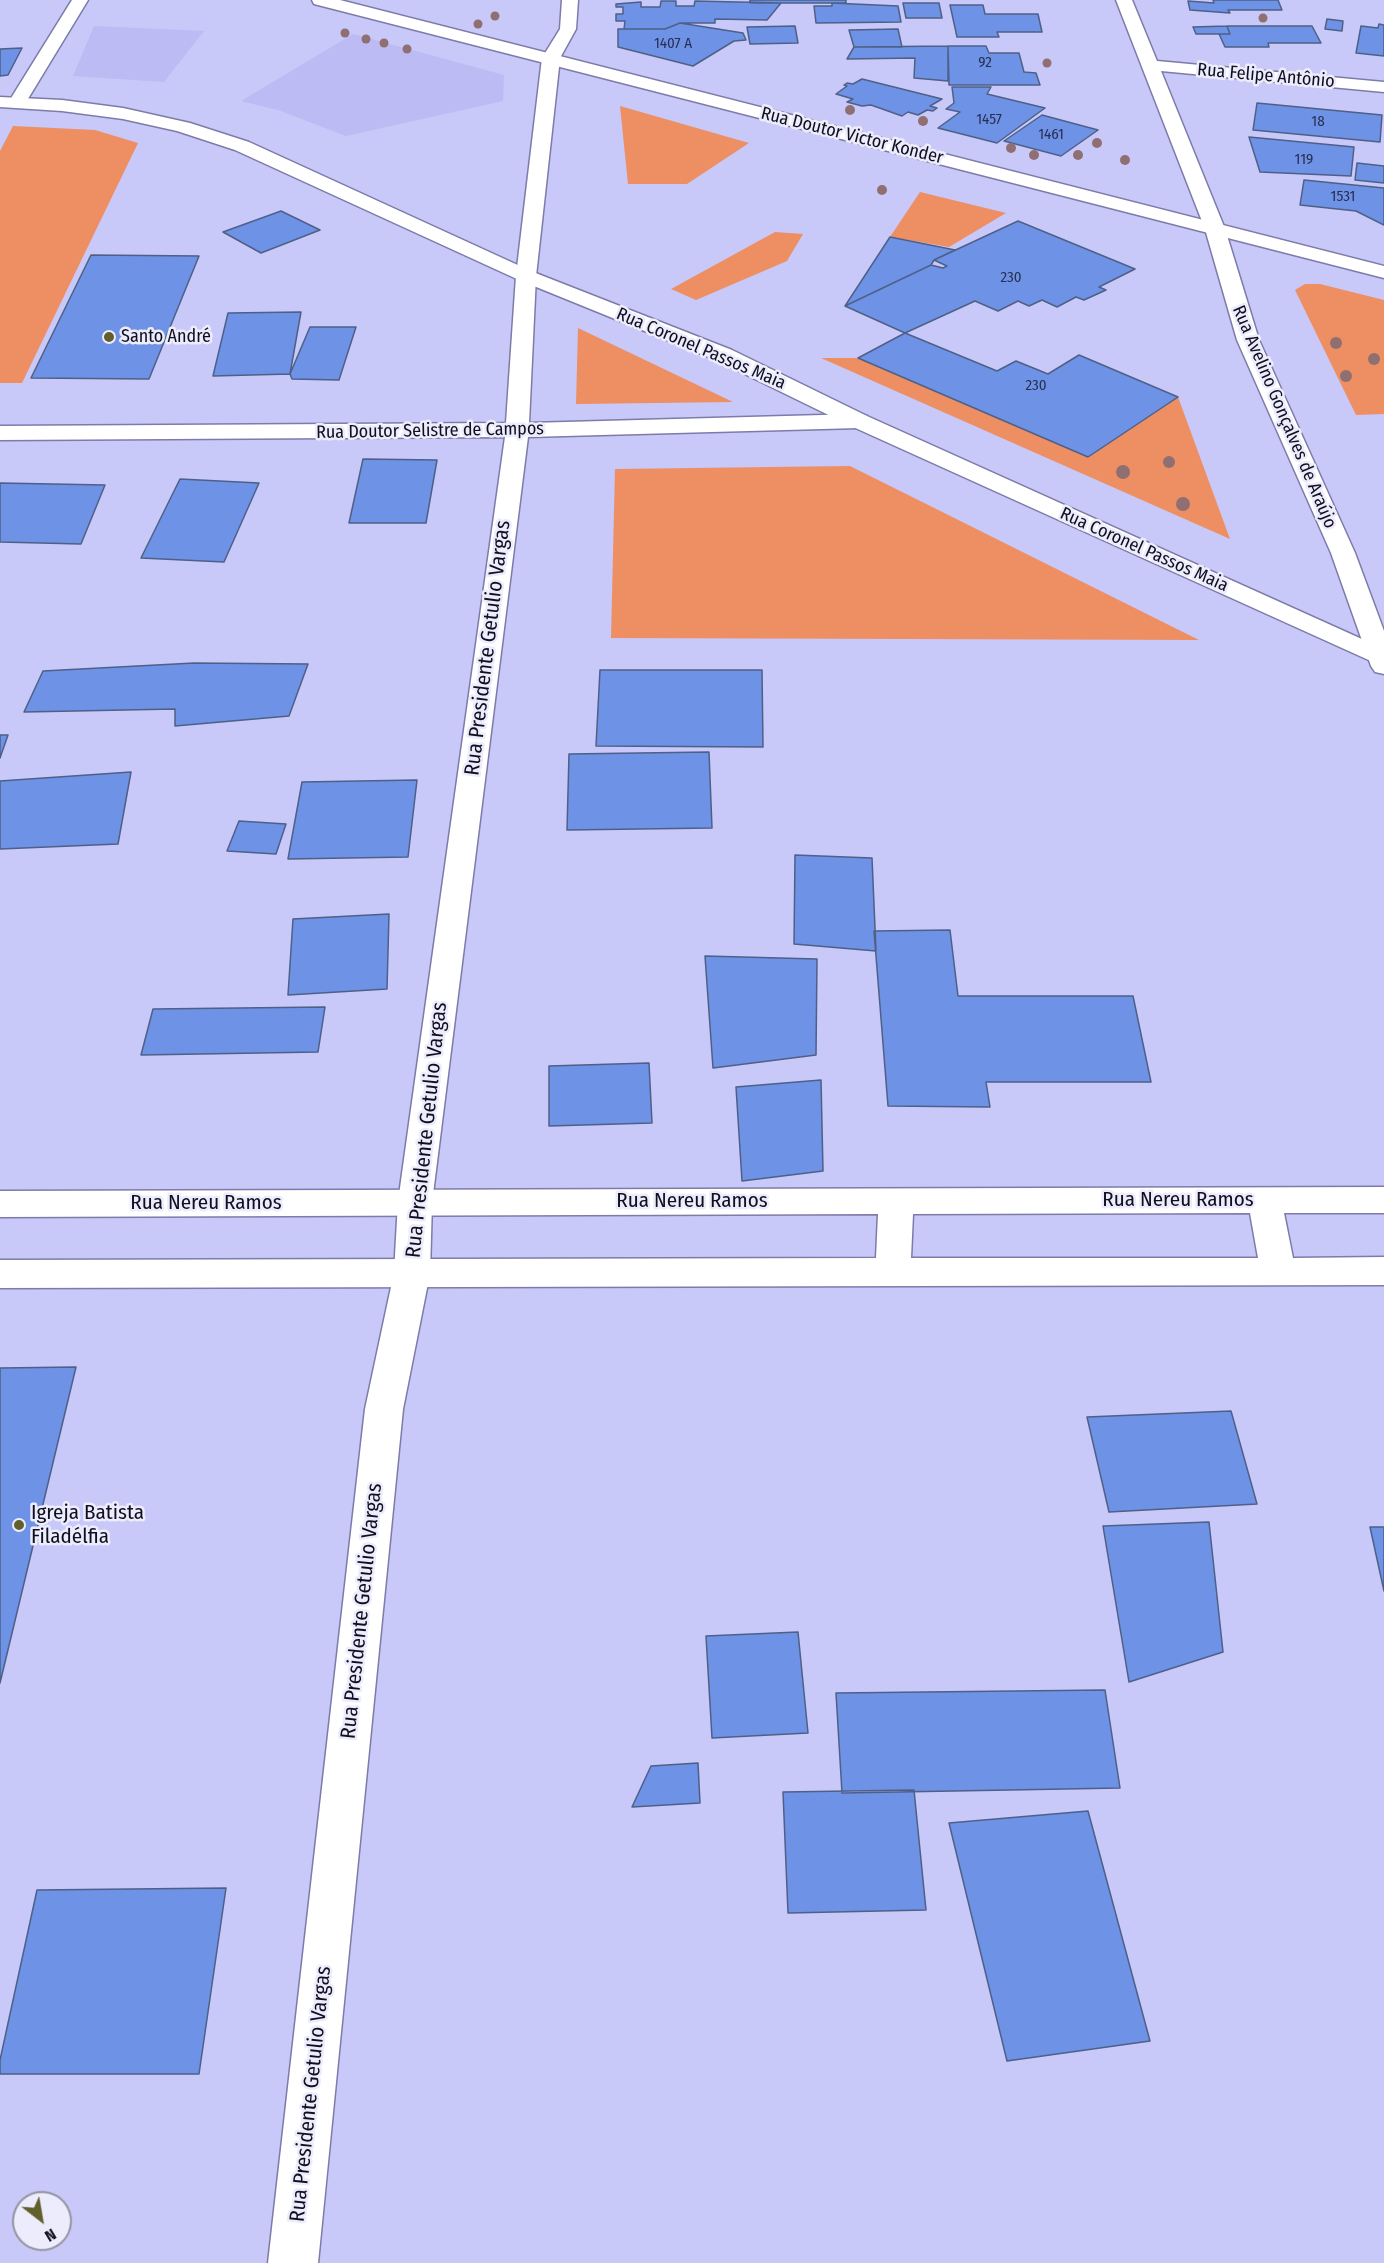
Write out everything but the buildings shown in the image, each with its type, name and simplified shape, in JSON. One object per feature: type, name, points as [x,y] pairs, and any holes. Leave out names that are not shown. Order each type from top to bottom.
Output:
[{"type":"street","points":[[9,103],[80,0]]},
{"type":"street","name":"Rua Doutor Victor Konder","points":[[320,0],[1384,272]]},
{"type":"street","name":"Rua Presidente Getulio Vargas","points":[[293,2263],[384,1408],[412,1273],[415,1202],[517,430],[526,276],[551,58],[568,29],[570,0]]},
{"type":"street","name":"Rua Avelino Gonçalves de Araújo","points":[[1124,0],[1215,229],[1244,331],[1343,553],[1383,661]]},
{"type":"street","name":"Rua Felipe Antônio","points":[[1148,65],[1384,87]]},
{"type":"street","name":"Rua Coronel Passos Maia","points":[[9,103],[78,106],[198,129],[242,146],[526,276],[724,355],[859,421],[1383,661]]},
{"type":"street","name":"Rua Doutor Selistre de Campos","points":[[0,433],[517,430],[859,421]]},
{"type":"street","points":[[1265,1200],[1278,1272]]},
{"type":"street","name":"Rua Nereu Ramos","points":[[0,1204],[1384,1200]]},
{"type":"street","points":[[893,1272],[896,1201]]},
{"type":"street","points":[[0,1274],[1384,1271]]},
{"type":"shaded area","points":[[94,26],[204,31],[164,82],[73,76]]},
{"type":"shaded area","points":[[353,34],[504,75],[503,101],[346,136],[278,110],[241,101]]},
{"type":"shaded area","points":[[620,106],[749,143],[687,184],[628,184]]},
{"type":"shaded area","points":[[13,126],[95,130],[138,143],[22,383],[0,383],[0,151]]},
{"type":"shaded area","points":[[920,192],[1006,213],[949,247],[890,237]]},
{"type":"shaded area","points":[[775,232],[803,234],[787,261],[696,300],[671,289]]},
{"type":"shaded area","points":[[1305,284],[1320,284],[1384,300],[1384,414],[1356,415],[1295,290]]},
{"type":"shaded area","points":[[578,328],[733,402],[576,404]]},
{"type":"shaded area","points":[[821,358],[858,358],[1088,457],[1178,397],[1230,539]]},
{"type":"shaded area","points":[[850,466],[1199,640],[611,638],[615,469]]},
{"type":"place","name":"Santo André","points":[[109,337]]},
{"type":"place","name":"Igreja Batista Filadélfia","points":[[19,1525]]}]
